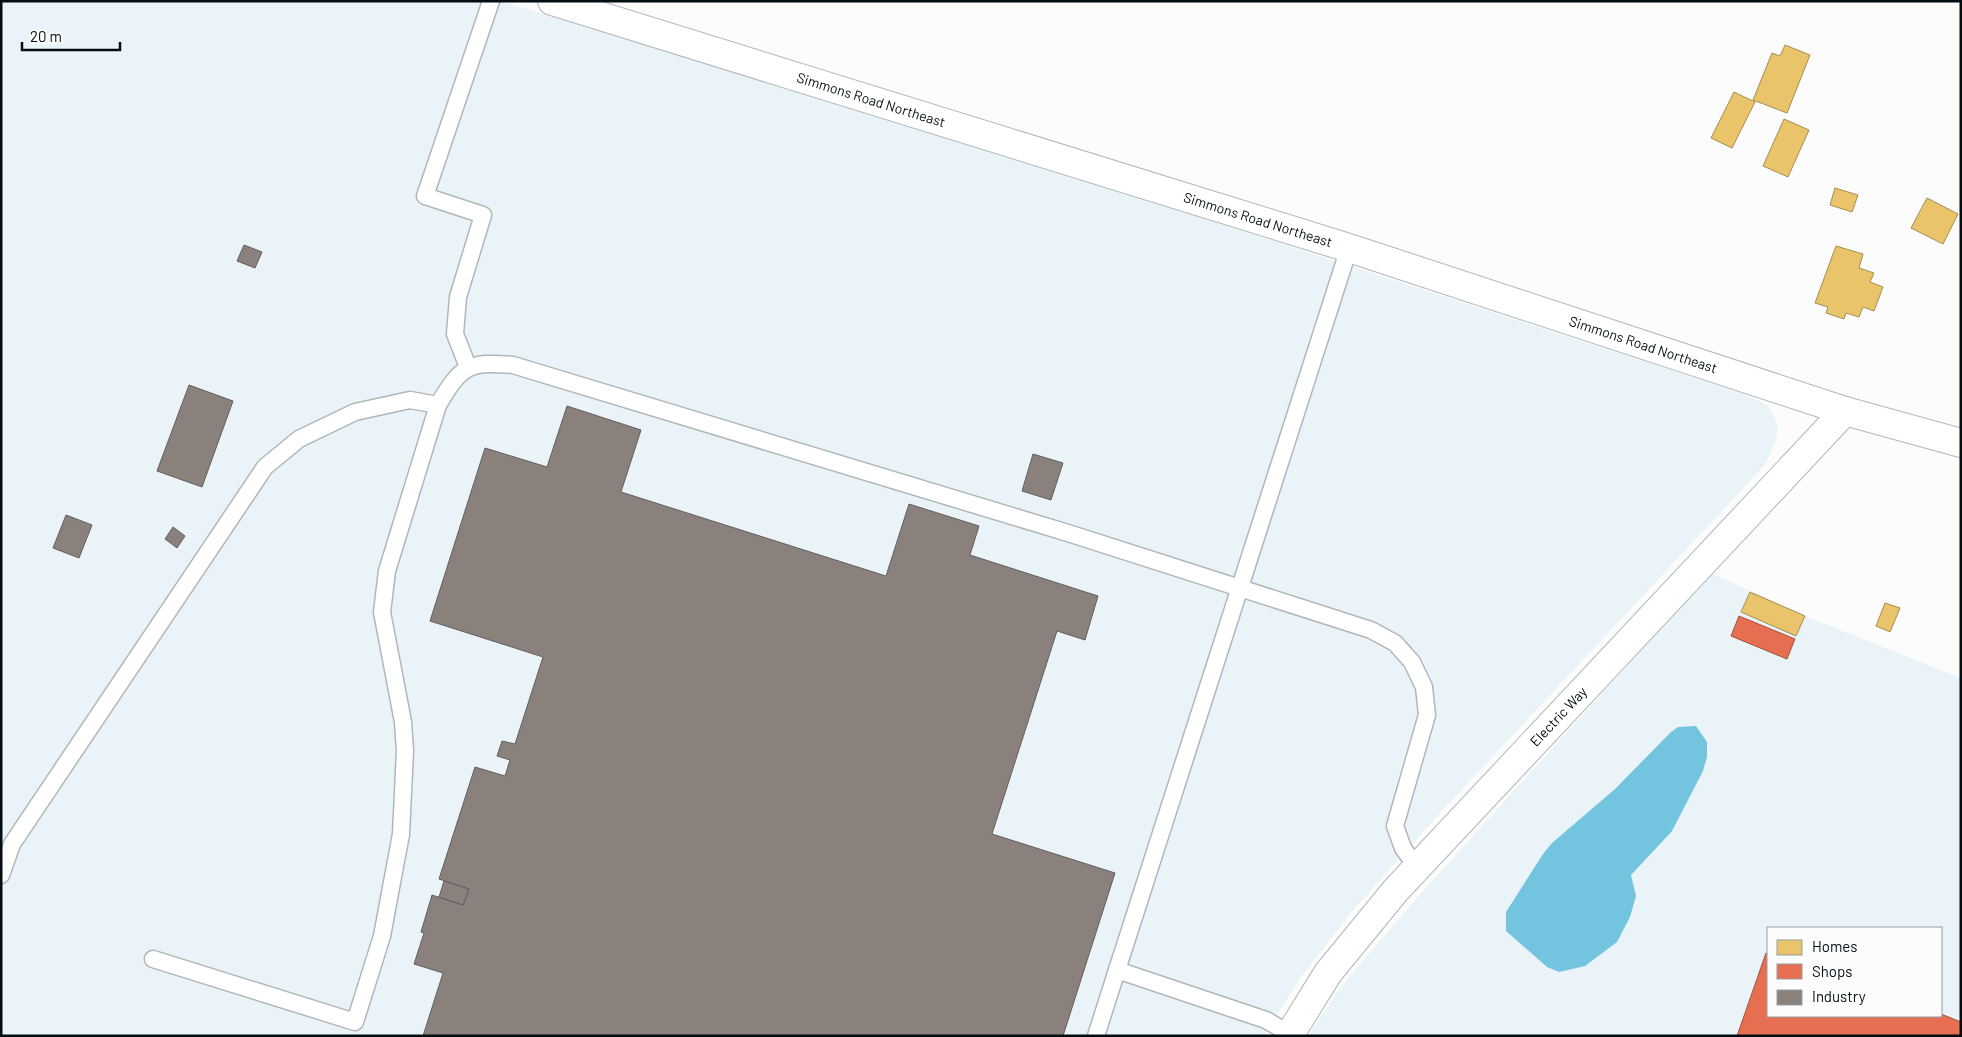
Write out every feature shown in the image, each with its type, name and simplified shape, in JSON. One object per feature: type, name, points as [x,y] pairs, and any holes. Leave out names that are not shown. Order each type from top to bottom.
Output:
[{"type":"street","name":"Simmons Road Northeast","points":[[552,1],[1349,248],[1844,411],[1961,442]]},
{"type":"street","name":"Electric Way","points":[[1290,1035],[1328,973],[1418,868],[1844,411]]},
{"type":"lane","points":[[468,367],[455,334],[458,297],[483,215],[425,196],[491,1]]},
{"type":"lane","points":[[1096,1036],[1349,248]]},
{"type":"lane","points":[[153,959],[355,1022],[382,936],[402,834],[405,751],[403,722],[382,612],[386,579],[438,405],[453,381],[468,367],[486,363],[514,365],[1240,587],[1371,630],[1394,643],[1412,662],[1424,687],[1427,714],[1395,826],[1402,848],[1418,868]]},
{"type":"lane","points":[[1,875],[12,844],[265,466],[299,439],[355,412],[410,400],[438,405]]},
{"type":"lane","points":[[1118,970],[1266,1020],[1290,1035]]},
{"type":"shaded area","points":[[1,1],[501,1],[1129,194],[1744,394],[1767,405],[1774,415],[1778,428],[1776,440],[1765,465],[1440,813],[1355,908],[1301,977],[1264,1036],[1,1036]]},
{"type":"shaded area","points":[[1711,573],[1805,616],[1961,678],[1961,1036],[1308,1036],[1342,985],[1415,900]]},
{"type":"water","points":[[1696,726],[1707,742],[1707,757],[1703,771],[1672,831],[1631,875],[1636,896],[1630,917],[1617,942],[1585,966],[1559,972],[1547,967],[1506,931],[1506,912],[1552,843],[1615,789],[1671,732],[1678,727]]},
{"type":"building: Homes","points":[[1785,45],[1810,55],[1787,113],[1753,100],[1772,53],[1780,56]]},
{"type":"building: Homes","points":[[1734,92],[1755,102],[1732,148],[1711,138]]},
{"type":"building: Homes","points":[[1784,119],[1809,130],[1788,177],[1763,166]]},
{"type":"building: Homes","points":[[1835,188],[1858,195],[1852,212],[1830,205]]},
{"type":"building: Homes","points":[[1927,198],[1958,214],[1943,244],[1911,228]]},
{"type":"building: Homes","points":[[1836,246],[1863,254],[1859,268],[1874,273],[1870,282],[1883,287],[1874,311],[1863,307],[1859,317],[1846,313],[1844,319],[1826,313],[1828,307],[1815,303]]},
{"type":"building: Homes","points":[[1750,592],[1805,616],[1796,636],[1741,612]]},
{"type":"building: Homes","points":[[1885,603],[1900,608],[1890,632],[1876,626]]},
{"type":"building: Shops","points":[[1739,616],[1795,639],[1787,659],[1731,636]]},
{"type":"building: Shops","points":[[1766,953],[1767,1017],[1942,1017],[1942,1014],[1961,1022],[1961,1036],[1737,1036]]},
{"type":"building: Industry","points":[[244,245],[262,252],[255,268],[237,261]]},
{"type":"building: Industry","points":[[189,385],[233,401],[202,487],[157,471]]},
{"type":"building: Industry","points":[[567,406],[641,430],[621,492],[886,576],[909,504],[979,526],[970,555],[1098,596],[1085,640],[1057,631],[992,834],[1115,873],[1063,1036],[423,1036],[443,973],[414,964],[424,933],[421,932],[432,895],[463,905],[469,889],[439,879],[475,767],[505,776],[510,760],[497,756],[502,741],[515,744],[543,657],[430,621],[485,448],[547,467]]},
{"type":"building: Industry","points":[[1033,454],[1063,463],[1051,500],[1022,491]]},
{"type":"building: Industry","points":[[66,515],[92,525],[79,558],[53,548]]},
{"type":"building: Industry","points":[[173,527],[185,536],[177,548],[165,539]]},
{"type":"building: Industry","points":[[444,881],[469,889],[463,905],[439,897]]}]
